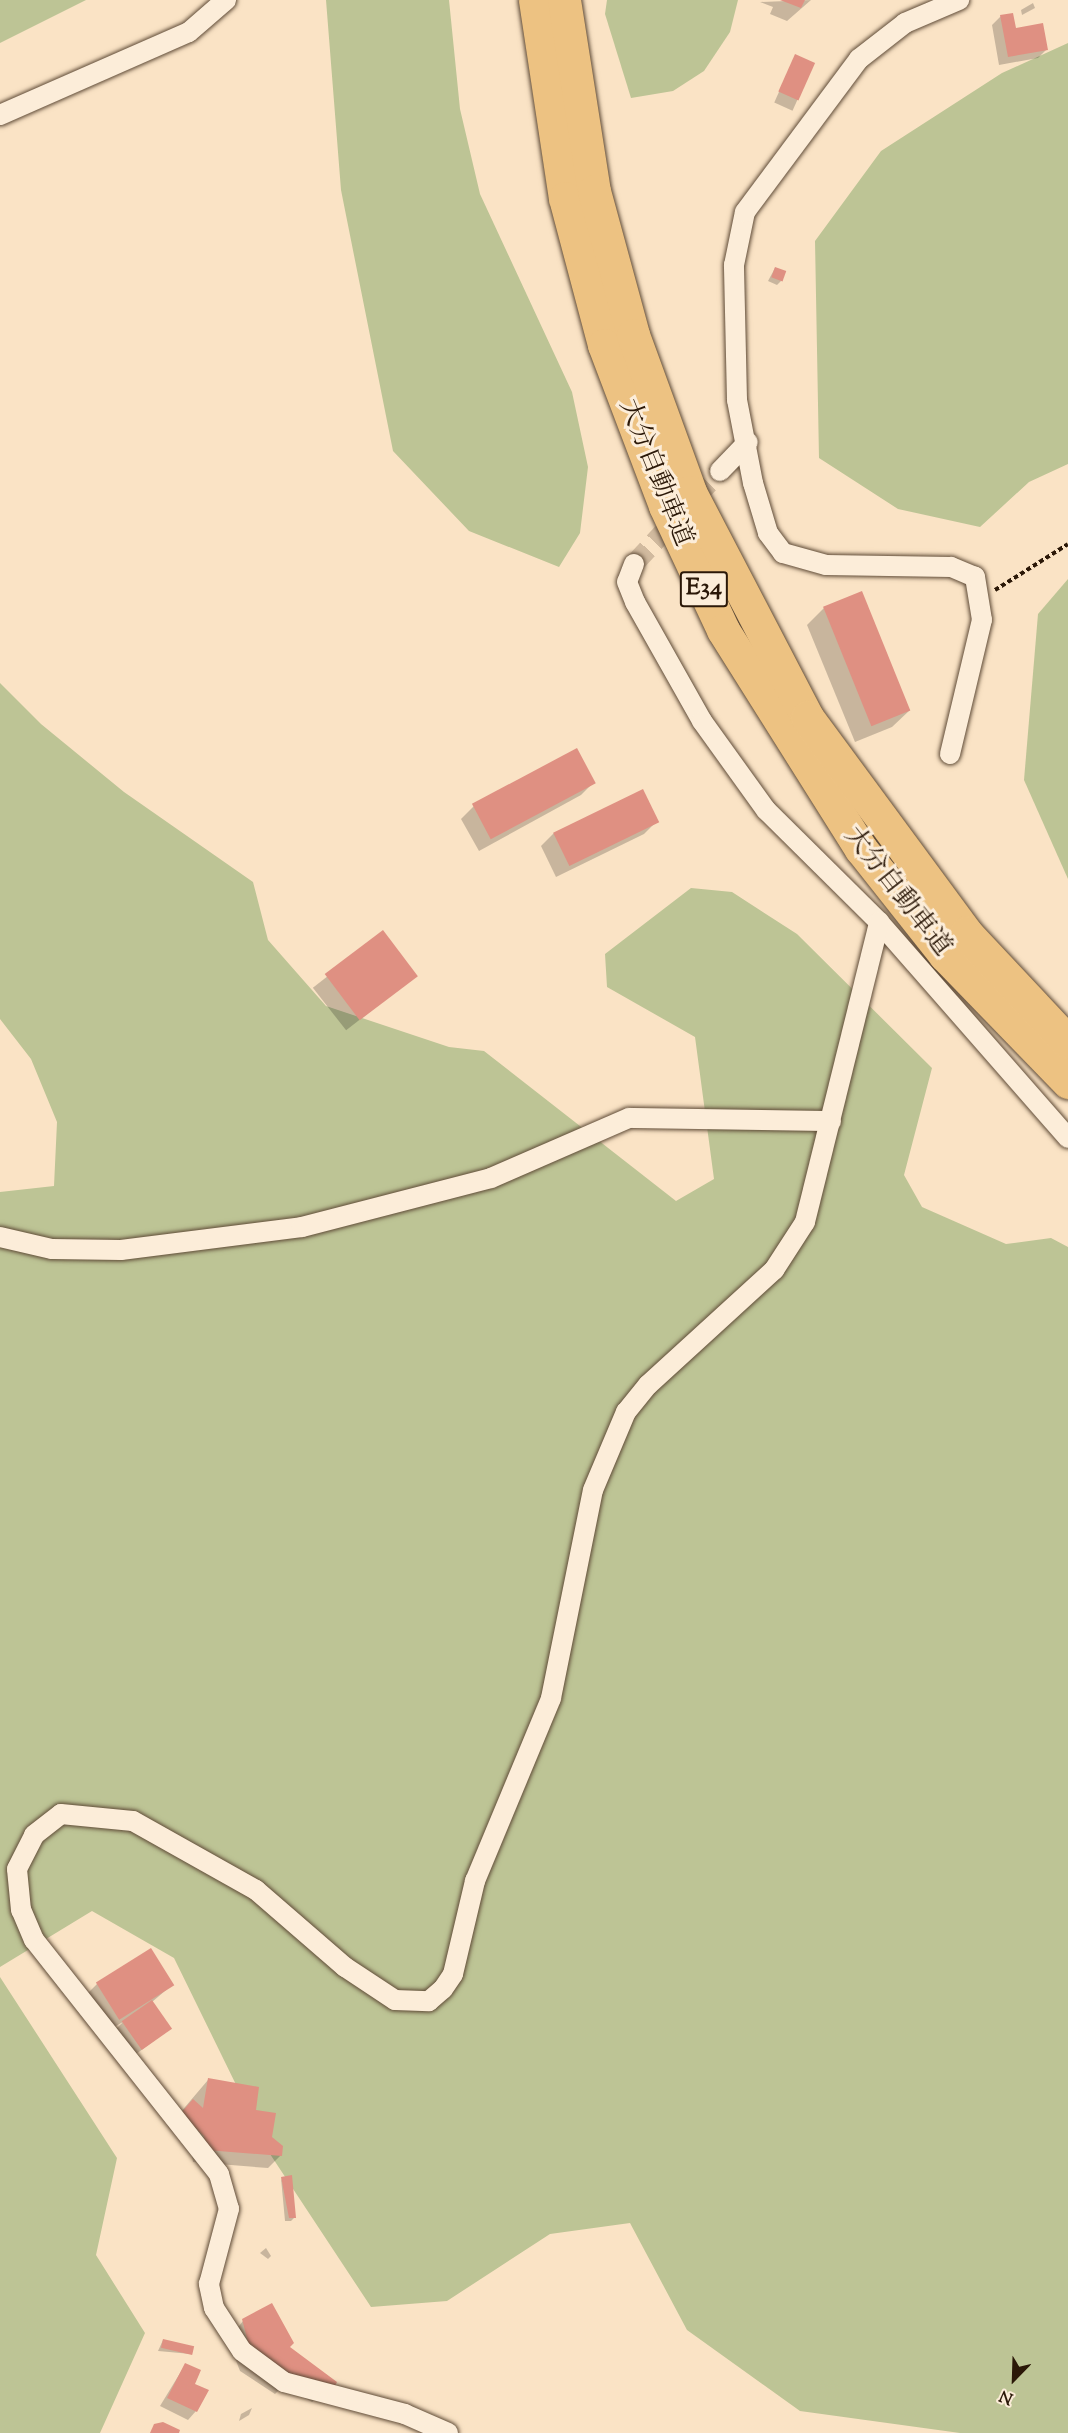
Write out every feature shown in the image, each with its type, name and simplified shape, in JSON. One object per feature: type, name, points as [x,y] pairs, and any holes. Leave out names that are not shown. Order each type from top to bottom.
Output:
[{"type":"highway","name":"大分自動車道","points":[[535,0],[565,198],[604,345],[665,506],[723,630],[861,849],[945,955],[1068,1082]]},
{"type":"highway","name":"大分自動車道","points":[[564,0],[594,191],[633,335],[690,492],[751,617],[814,727],[966,933],[1068,1041]]},
{"type":"street","points":[[0,115],[189,32],[226,0]]},
{"type":"street","points":[[944,2],[905,23],[860,59],[745,212],[734,265],[737,400],[748,442],[753,483],[768,532],[783,553],[826,565],[951,567],[975,577],[982,599],[977,646],[950,754]]},
{"type":"street","points":[[720,471],[748,442]]},
{"type":"street","points":[[633,564],[627,582],[635,603],[727,757],[766,810],[879,922],[1068,1138]]},
{"type":"street","points":[[448,2433],[405,2414],[284,2382],[242,2351],[214,2308],[209,2284],[228,2209],[219,2174],[34,1940],[21,1910],[17,1869],[34,1834],[61,1814],[134,1821],[256,1890],[345,1967],[395,2000],[429,2001],[443,1989],[453,1974],[475,1881],[551,1698],[593,1490],[626,1412],[648,1385],[774,1270],[806,1222],[879,922]]},
{"type":"street","points":[[0,1237],[52,1249],[121,1250],[302,1227],[491,1178],[629,1118],[831,1121]]},
{"type":"path","points":[[982,599],[1068,544]]},
{"type":"green space","points":[[0,0],[86,0],[0,43]]},
{"type":"green space","points":[[326,0],[449,0],[460,109],[480,194],[572,392],[588,467],[580,533],[559,567],[469,531],[393,451],[341,190]]},
{"type":"green space","points":[[607,0],[738,0],[730,32],[704,71],[673,91],[631,98],[605,14]]},
{"type":"green space","points":[[1068,43],[1068,464],[1029,482],[980,527],[898,509],[819,458],[815,241],[881,151],[1002,73]]},
{"type":"green space","points":[[1068,579],[1068,879],[1024,780],[1038,614]]},
{"type":"green space","points":[[0,683],[41,724],[124,792],[253,882],[268,940],[326,1006],[449,1047],[484,1051],[676,1201],[714,1179],[695,1037],[607,987],[605,954],[691,888],[732,892],[797,934],[932,1068],[904,1175],[922,1207],[1006,1244],[1051,1238],[1068,1247],[1068,2433],[960,2433],[800,2411],[687,2330],[630,2223],[550,2234],[447,2301],[371,2307],[270,2154],[174,1958],[92,1911],[0,1967],[0,1192],[54,1186],[57,1122],[31,1059],[0,1019]]},
{"type":"green space","points":[[0,1977],[117,2158],[96,2255],[145,2333],[100,2433],[0,2433]]},
{"type":"building","points":[[780,0],[805,0],[801,8]]},
{"type":"building","points":[[1013,13],[1016,28],[1043,23],[1048,50],[1008,57],[1000,15]]},
{"type":"building","points":[[795,54],[815,63],[798,100],[778,91]]},
{"type":"building","points":[[775,267],[786,271],[783,281],[771,277]]},
{"type":"building","points":[[862,591],[910,711],[871,726],[823,607]]},
{"type":"building","points":[[577,748],[596,783],[491,839],[472,804]]},
{"type":"building","points":[[643,789],[659,822],[569,866],[553,833]]},
{"type":"building","points":[[383,930],[418,976],[360,1020],[325,974]]},
{"type":"building","points":[[151,1948],[174,1985],[119,2020],[96,1982]]},
{"type":"building","points":[[152,2000],[172,2029],[142,2050],[122,2021]]},
{"type":"building","points":[[208,2078],[259,2087],[256,2110],[276,2113],[272,2137],[283,2146],[282,2156],[206,2150],[204,2136],[180,2114],[193,2099],[203,2108]]},
{"type":"building","points":[[292,2175],[296,2218],[289,2218],[281,2177]]},
{"type":"building","points":[[272,2303],[294,2343],[290,2347],[337,2382],[333,2390],[291,2381],[295,2372],[289,2382],[252,2358],[242,2319]]},
{"type":"building","points":[[163,2339],[194,2346],[192,2355],[161,2348]]},
{"type":"building","points":[[185,2363],[201,2370],[195,2384],[209,2390],[197,2412],[167,2398]]},
{"type":"building","points":[[163,2422],[180,2430],[179,2433],[150,2433],[154,2424]]},
{"type":"tunnel","points":[[634,564],[720,471]]}]
